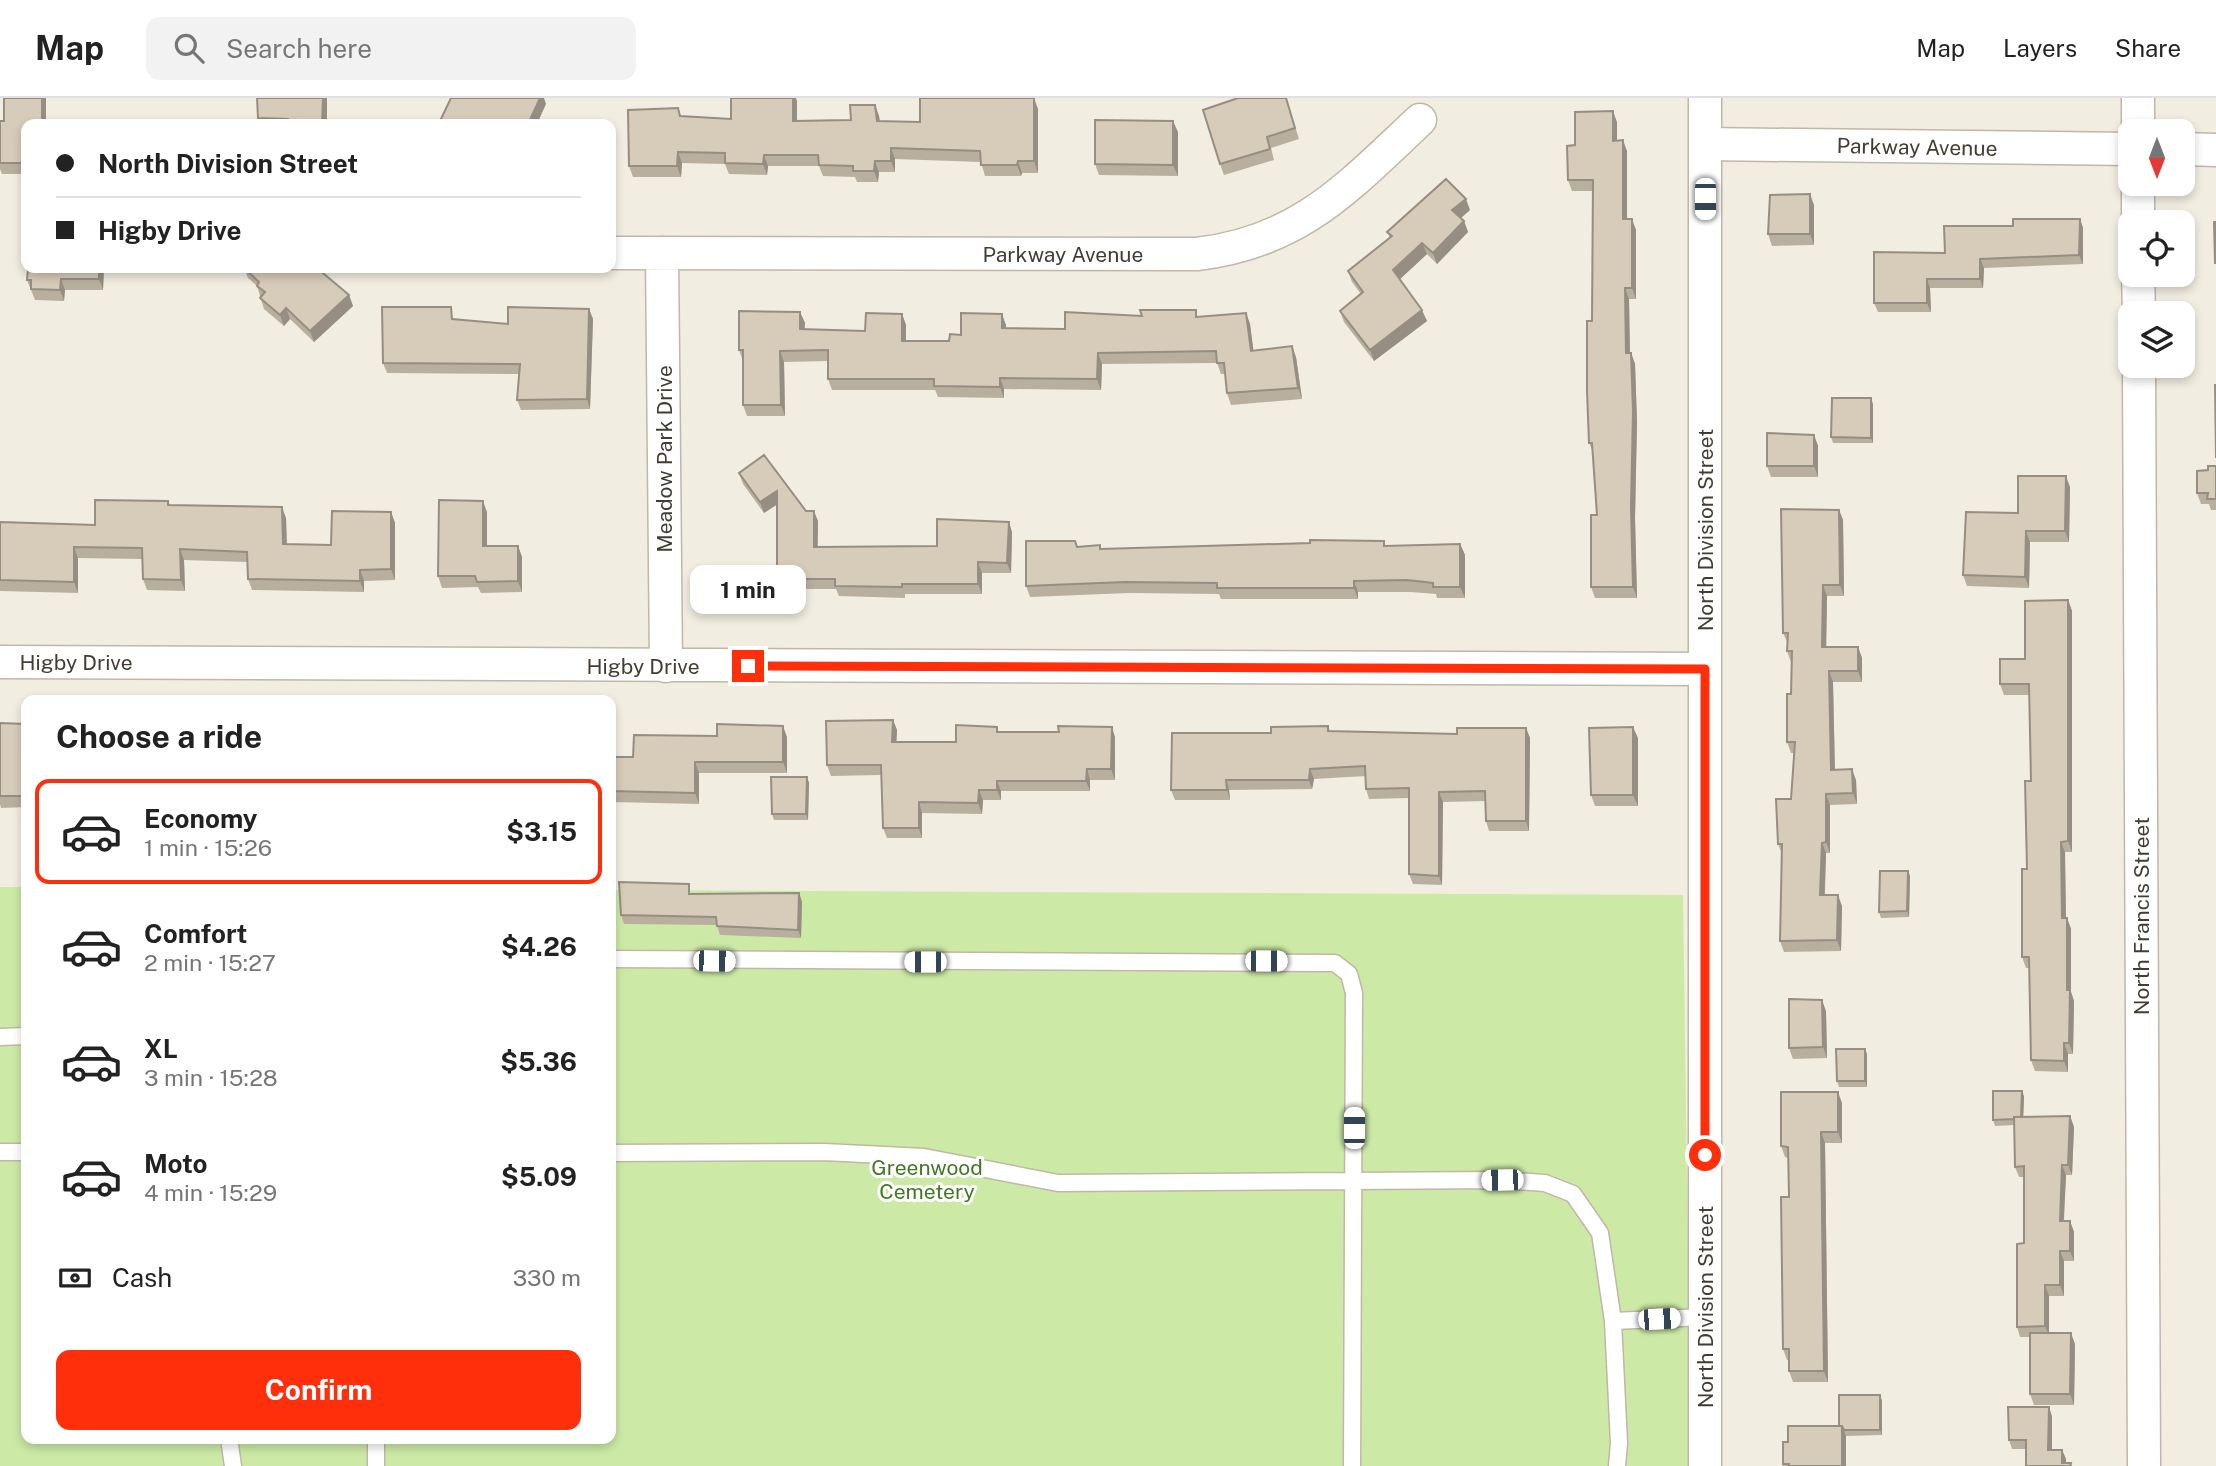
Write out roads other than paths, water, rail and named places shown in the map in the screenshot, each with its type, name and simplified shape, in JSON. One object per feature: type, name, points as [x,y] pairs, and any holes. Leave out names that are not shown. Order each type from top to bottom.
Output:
[{"type":"street","name":"North Division Street","points":[[1705,98],[1705,1466]]},
{"type":"street","points":[[2138,98],[2138,119]]},
{"type":"street","name":"Parkway Avenue","points":[[616,253],[1197,254],[1234,250],[1272,237],[1335,198],[1420,120]]},
{"type":"street","name":"Parkway Avenue","points":[[1705,144],[2118,149]]},
{"type":"street","points":[[2195,149],[2216,150]]},
{"type":"street","name":"Meadow Park Drive","points":[[662,253],[666,666]]},
{"type":"street","name":"North Francis Street","points":[[2139,378],[2144,1466]]},
{"type":"street","name":"Higby Drive","points":[[0,662],[1705,669]]},
{"type":"lane","points":[[616,959],[1335,963],[1349,974],[1354,992],[1352,1466]]},
{"type":"lane","points":[[0,1037],[21,1037]]},
{"type":"lane","points":[[0,1152],[21,1152]]},
{"type":"lane","points":[[616,1153],[824,1153],[924,1157],[1058,1183],[1502,1180],[1545,1183],[1573,1194],[1600,1233],[1613,1321],[1619,1443],[1617,1466]]},
{"type":"lane","points":[[1613,1321],[1705,1317]]},
{"type":"lane","points":[[230,1444],[233,1466]]},
{"type":"lane","points":[[376,1444],[376,1466]]},
{"type":"park label","name":"Greenwood Cemetery","points":[[927,1179]]}]
